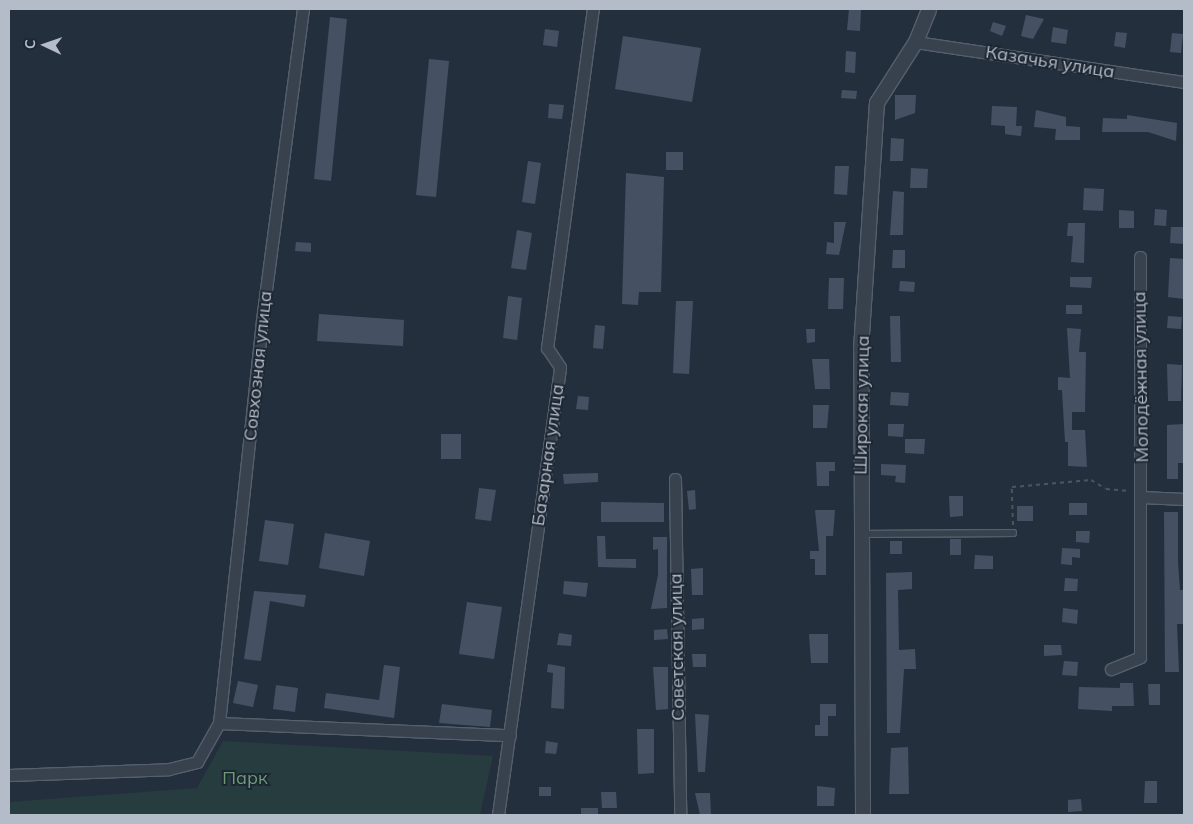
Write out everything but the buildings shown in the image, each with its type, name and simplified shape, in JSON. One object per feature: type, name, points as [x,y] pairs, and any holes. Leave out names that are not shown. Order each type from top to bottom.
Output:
[{"type":"street","name":"Совхозная улица","points":[[219,723],[262,320],[303,9]]},
{"type":"street","name":"Базарная улица","points":[[498,815],[560,367],[547,348],[593,9]]},
{"type":"street","name":"Широкая улица","points":[[863,815],[860,534],[861,350],[878,103],[916,42],[929,9]]},
{"type":"street","name":"Казачья улица","points":[[916,42],[1184,82]]},
{"type":"street","name":"Молодёжная улица","points":[[1111,669],[1140,656],[1142,497],[1140,257]]},
{"type":"street","name":"Советская улица","points":[[675,479],[680,815]]},
{"type":"street","points":[[1142,497],[1184,499]]},
{"type":"street","points":[[9,775],[169,769],[197,762],[219,723],[510,735]]},
{"type":"lane","points":[[860,534],[1013,533]]},
{"type":"path","points":[[1013,533],[1012,487],[1091,480],[1106,489],[1126,489],[1142,497]]},
{"type":"green space","name":"Парк","points":[[223,741],[493,756],[480,815],[9,815],[9,802],[197,788]]}]
